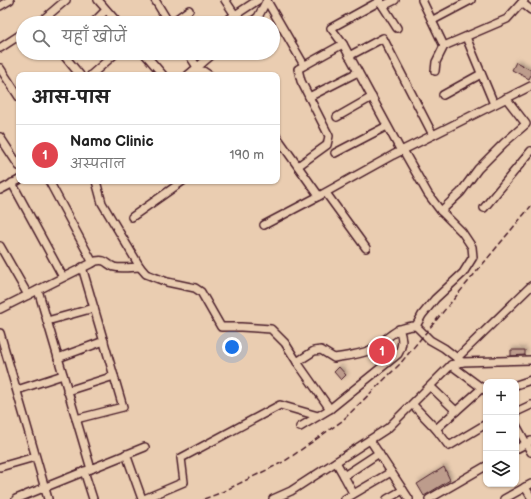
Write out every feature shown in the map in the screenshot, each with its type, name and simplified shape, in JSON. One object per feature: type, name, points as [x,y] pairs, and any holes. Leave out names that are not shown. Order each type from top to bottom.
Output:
[{"type":"street","points":[[0,6],[10,0]]},
{"type":"street","points":[[47,16],[66,0]]},
{"type":"street","points":[[98,0],[112,16]]},
{"type":"street","points":[[156,0],[166,16]]},
{"type":"street","points":[[224,0],[235,15],[258,0]]},
{"type":"street","points":[[395,0],[381,2],[332,28],[343,44],[387,126],[428,194],[441,211],[466,237],[472,247],[473,257],[463,273],[435,299],[422,315],[416,326]]},
{"type":"street","points":[[422,0],[433,20],[444,46]]},
{"type":"street","points":[[433,20],[471,0]]},
{"type":"street","points":[[259,16],[267,1]]},
{"type":"street","points":[[267,1],[276,16]]},
{"type":"street","points":[[435,71],[436,62],[444,46],[507,19],[523,1],[531,10]]},
{"type":"street","points":[[381,2],[397,28]]},
{"type":"street","points":[[100,16],[106,10]]},
{"type":"street","points":[[181,16],[190,10]]},
{"type":"street","points":[[280,23],[304,65]]},
{"type":"street","points":[[466,37],[494,104]]},
{"type":"street","points":[[0,48],[16,38]]},
{"type":"street","points":[[349,56],[383,38],[433,135]]},
{"type":"street","points":[[298,166],[327,145],[329,136],[301,82],[298,69],[343,44]]},
{"type":"street","points":[[68,60],[78,72]]},
{"type":"street","points":[[94,72],[108,60]]},
{"type":"street","points":[[150,60],[160,72]]},
{"type":"street","points":[[190,60],[192,71]]},
{"type":"street","points":[[192,71],[205,60]]},
{"type":"street","points":[[0,68],[16,92]]},
{"type":"street","points":[[192,71],[205,72]]},
{"type":"street","points":[[309,97],[358,72]]},
{"type":"street","points":[[443,95],[481,74]]},
{"type":"street","points":[[264,225],[402,151],[531,86]]},
{"type":"street","points":[[337,117],[372,97]]},
{"type":"street","points":[[441,211],[461,192],[478,169],[526,124],[506,98]]},
{"type":"street","points":[[335,153],[387,126]]},
{"type":"street","points":[[0,137],[16,161]]},
{"type":"street","points":[[280,141],[298,166],[366,248]]},
{"type":"street","points":[[484,208],[531,151]]},
{"type":"street","points":[[0,190],[16,181]]},
{"type":"street","points":[[12,183],[63,277]]},
{"type":"street","points":[[51,184],[93,263]]},
{"type":"street","points":[[97,184],[102,203],[140,267],[146,274],[167,282],[195,288],[201,292],[221,327],[271,329],[285,343],[330,409]]},
{"type":"street","points":[[132,217],[179,184]]},
{"type":"street","points":[[0,246],[28,295]]},
{"type":"street","points":[[0,309],[82,267],[102,260],[114,266],[140,267]]},
{"type":"street","points":[[76,419],[123,407],[82,267]]},
{"type":"street","points":[[273,499],[291,491],[388,428],[452,365],[460,360],[531,286]]},
{"type":"street","points":[[38,290],[76,419],[93,499]]},
{"type":"street","points":[[47,321],[94,308]]},
{"type":"street","points":[[297,362],[314,351],[320,350],[334,358],[354,355],[370,350],[399,329],[407,326],[416,326],[430,340],[460,360],[531,360]]},
{"type":"street","points":[[300,427],[330,409],[398,354],[402,347],[403,338],[399,329]]},
{"type":"street","points":[[0,333],[2,349],[17,390],[48,499]]},
{"type":"street","points":[[58,358],[104,341]]},
{"type":"street","points":[[452,365],[483,389]]},
{"type":"street","points":[[17,390],[63,375]]},
{"type":"street","points":[[67,391],[114,376]]},
{"type":"street","points":[[519,384],[531,380]]},
{"type":"street","points":[[431,387],[456,412]]},
{"type":"street","points":[[436,429],[483,391]]},
{"type":"street","points":[[126,454],[143,499],[184,482],[181,458],[280,405],[318,416]]},
{"type":"street","points":[[413,405],[436,429],[449,446],[483,426]]},
{"type":"street","points":[[519,411],[531,405]]},
{"type":"street","points":[[519,429],[529,442],[531,452]]},
{"type":"street","points":[[370,440],[409,499]]},
{"type":"street","points":[[519,447],[529,442]]},
{"type":"street","points":[[16,499],[144,447]]},
{"type":"street","points":[[344,476],[379,453]]},
{"type":"street","points":[[0,467],[36,457]]},
{"type":"street","points":[[336,462],[352,491]]},
{"type":"street","points":[[429,499],[483,468]]},
{"type":"street","points":[[345,499],[391,472]]},
{"type":"street","points":[[504,499],[528,486],[531,497]]},
{"type":"street","points":[[387,499],[403,490]]},
{"type":"building","points":[[516,62],[531,70],[529,79],[512,70]]},
{"type":"building","points":[[384,346],[389,352],[380,361],[373,354]]},
{"type":"building","points":[[511,350],[525,350],[525,355],[511,356]]},
{"type":"building","points":[[339,367],[346,375],[341,380],[334,372]]},
{"type":"building","points":[[444,467],[450,480],[424,496],[417,484]]},
{"type":"railway","points":[[204,499],[220,493],[285,461],[342,421],[399,365],[531,206]]},
{"type":"place","name":"Namo Clinic","points":[[382,351]]}]
